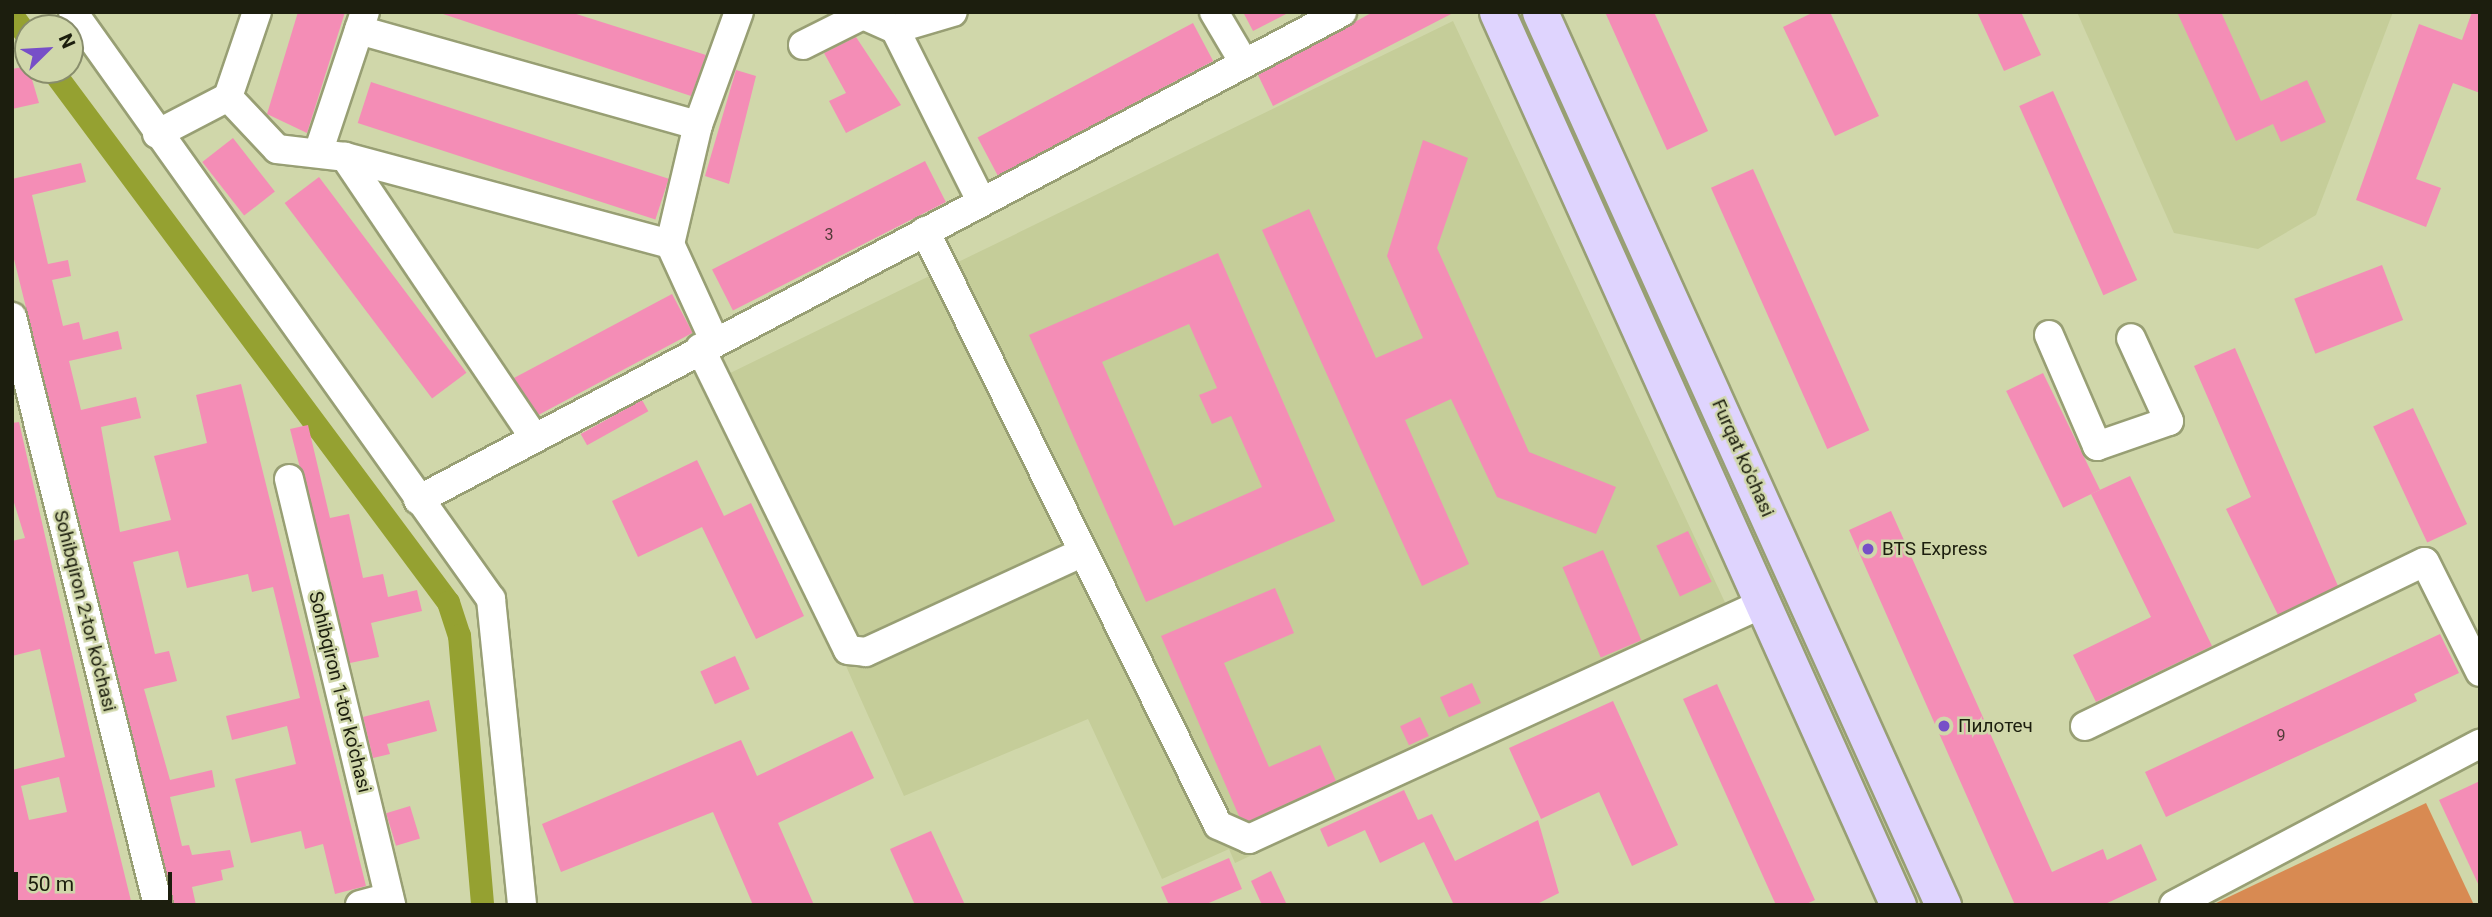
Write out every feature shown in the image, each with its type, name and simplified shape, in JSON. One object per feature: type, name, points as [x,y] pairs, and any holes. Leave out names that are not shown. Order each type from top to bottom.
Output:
[{"type":"main road","name":"Furqat ko'chasi","points":[[1497,12],[1764,603],[1894,904]]},
{"type":"main road","name":"Furqat ko'chasi","points":[[1540,12],[1943,905]]},
{"type":"street","points":[[73,12],[157,134],[491,599],[522,905]]},
{"type":"street","points":[[157,134],[228,97],[257,12]]},
{"type":"street","points":[[739,12],[698,124],[670,244],[707,344],[848,650],[866,652],[1083,552]]},
{"type":"street","points":[[895,29],[953,12]]},
{"type":"street","points":[[1214,12],[1243,61]]},
{"type":"street","points":[[418,500],[707,344],[1243,61],[1342,12]]},
{"type":"street","points":[[803,45],[863,15],[895,29],[981,201]]},
{"type":"street","points":[[534,437],[332,155],[362,21],[698,124]]},
{"type":"street","points":[[228,97],[277,149],[332,155],[670,244]]},
{"type":"street","points":[[925,231],[1218,825],[1249,839],[1764,603]]},
{"type":"street","name":"Sohibqiron 2-tor ko'chasi","points":[[12,317],[158,905]]},
{"type":"street","points":[[2049,335],[2097,446],[2169,421],[2131,338]]},
{"type":"street","name":"Sohibqiron 1-tor ko'chasi","points":[[289,479],[390,901]]},
{"type":"street","points":[[2085,726],[2426,562],[2480,672]]},
{"type":"street","points":[[2174,905],[2480,744]]},
{"type":"street","points":[[360,905],[390,901]]},
{"type":"shaded area","points":[[2077,12],[2393,12],[2316,215],[2258,249],[2174,233]]},
{"type":"shaded area","points":[[1453,21],[1737,628],[1235,863],[1229,849],[1162,879],[1088,719],[904,796],[718,379]]},
{"type":"shaded area","points":[[2426,803],[2474,905],[2212,905]]},
{"type":"building","points":[[298,12],[345,12],[307,133],[267,114]]},
{"type":"building","points":[[437,12],[570,12],[706,55],[691,96]]},
{"type":"building","points":[[1243,12],[1290,12],[1253,31]]},
{"type":"building","points":[[1373,12],[1455,12],[1273,106],[1258,75]]},
{"type":"building","points":[[1605,12],[1654,12],[1708,131],[1667,150]]},
{"type":"building","points":[[1814,12],[1830,12],[1879,116],[1835,136],[1783,27]]},
{"type":"building","points":[[1977,12],[2021,12],[2041,55],[2004,71]]},
{"type":"building","points":[[2177,12],[2221,12],[2261,101],[2307,80],[2326,122],[2281,142],[2273,124],[2236,141]]},
{"type":"building","points":[[2472,12],[2480,12],[2480,93],[2453,83],[2416,179],[2441,188],[2426,227],[2356,200],[2419,24],[2462,40]]},
{"type":"building","points":[[1193,23],[1213,61],[998,176],[978,138]]},
{"type":"building","points":[[856,37],[901,105],[846,133],[829,101],[846,93],[824,53]]},
{"type":"building","points":[[12,69],[14,84],[33,84],[39,103],[12,109]]},
{"type":"building","points":[[736,70],[756,76],[729,184],[705,176]]},
{"type":"building","points":[[371,82],[669,179],[655,220],[358,123]]},
{"type":"building","points":[[2053,91],[2137,280],[2103,295],[2019,106]]},
{"type":"building","points":[[233,138],[275,192],[244,216],[202,162]]},
{"type":"building","points":[[1423,140],[1468,158],[1437,248],[1529,452],[1616,487],[1596,534],[1497,497],[1451,399],[1405,420],[1469,564],[1422,586],[1262,230],[1309,209],[1376,358],[1423,338],[1387,256]]},
{"type":"building","points":[[925,161],[946,202],[733,310],[712,270]]},
{"type":"building","points":[[81,163],[86,182],[32,195],[48,264],[68,260],[71,276],[52,280],[63,326],[79,322],[83,340],[118,331],[122,349],[69,361],[81,410],[136,397],[141,418],[101,427],[120,532],[171,520],[154,456],[207,443],[196,395],[241,384],[366,886],[335,894],[323,844],[305,849],[301,831],[251,843],[235,779],[296,764],[287,726],[232,740],[226,716],[300,698],[273,587],[252,592],[248,574],[187,588],[178,551],[133,562],[155,654],[169,651],[177,681],[144,689],[170,780],[212,770],[215,787],[170,797],[182,846],[189,845],[192,855],[230,850],[234,867],[221,870],[223,880],[192,887],[196,905],[174,905],[12,251],[12,179]]},
{"type":"building","points":[[1753,169],[1869,430],[1827,449],[1711,188]]},
{"type":"building","points":[[319,177],[466,373],[432,399],[285,203]]},
{"type":"building","points":[[1218,253],[1335,521],[1146,602],[1029,335]],"holes":[[[1189,324],[1217,388],[1199,395],[1212,424],[1231,416],[1262,487],[1174,526],[1102,362]]]},
{"type":"building","points":[[2382,265],[2403,320],[2315,354],[2294,299]]},
{"type":"building","points":[[672,294],[693,333],[535,417],[514,378]]},
{"type":"building","points":[[2235,348],[2338,586],[2278,615],[2226,509],[2251,497],[2194,366]]},
{"type":"building","points":[[2043,373],[2100,490],[2063,508],[2006,391]]},
{"type":"building","points":[[642,400],[648,411],[587,445],[581,434]]},
{"type":"building","points":[[2413,408],[2467,524],[2427,543],[2373,427]]},
{"type":"building","points":[[19,422],[132,905],[12,905],[12,770],[65,757],[40,649],[12,656],[12,541],[25,538],[12,496],[12,423]],"holes":[[[59,777],[67,812],[29,820],[21,786]]]},
{"type":"building","points":[[308,425],[330,518],[349,514],[363,578],[383,574],[388,597],[417,590],[422,611],[371,623],[379,657],[350,663],[290,429]]},
{"type":"building","points":[[697,460],[724,516],[751,503],[804,616],[756,639],[702,527],[638,557],[612,501]]},
{"type":"building","points":[[2130,476],[2212,646],[2096,702],[2073,655],[2151,617],[2091,494]]},
{"type":"building","points":[[1891,511],[2052,872],[2103,849],[2107,860],[2141,844],[2157,880],[2103,905],[2015,905],[1849,530]]},
{"type":"building","points":[[1688,531],[1712,582],[1680,597],[1656,546]]},
{"type":"building","points":[[1603,550],[1641,640],[1601,657],[1562,567]]},
{"type":"building","points":[[1275,588],[1294,633],[1224,663],[1269,767],[1320,745],[1336,781],[1249,821],[1239,816],[1161,636]]},
{"type":"building","points":[[2440,634],[2459,673],[2414,694],[2417,701],[2166,817],[2145,772]]},
{"type":"building","points":[[735,656],[750,689],[715,704],[700,671]]},
{"type":"building","points":[[1472,683],[1481,703],[1449,717],[1440,697]]},
{"type":"building","points":[[1717,684],[1815,900],[1804,905],[1776,905],[1683,699]]},
{"type":"building","points":[[429,700],[437,731],[387,744],[390,754],[373,758],[363,717]]},
{"type":"building","points":[[1613,701],[1678,845],[1632,866],[1599,792],[1541,819],[1509,748]]},
{"type":"building","points":[[1420,717],[1429,736],[1409,745],[1400,726]]},
{"type":"building","points":[[852,731],[874,778],[778,823],[814,905],[753,905],[713,812],[561,872],[542,824],[741,740],[757,776]]},
{"type":"building","points":[[2480,781],[2480,888],[2439,800]]},
{"type":"building","points":[[1404,790],[1418,820],[1432,814],[1455,861],[1538,820],[1559,893],[1535,905],[1454,905],[1424,842],[1380,863],[1365,830],[1328,847],[1320,829]]},
{"type":"building","points":[[410,806],[420,839],[396,846],[386,813]]},
{"type":"building","points":[[931,831],[965,905],[915,905],[890,849]]},
{"type":"building","points":[[1229,858],[1242,889],[1204,905],[1169,905],[1161,887]]},
{"type":"building","points":[[1271,871],[1287,905],[1262,905],[1251,881]]},
{"type":"waterway","points":[[62,84],[448,602],[459,635],[482,905]]},
{"type":"place","name":"BTS Express","points":[[1868,549]]},
{"type":"place","name":"Пилотеч","points":[[1944,726]]}]
